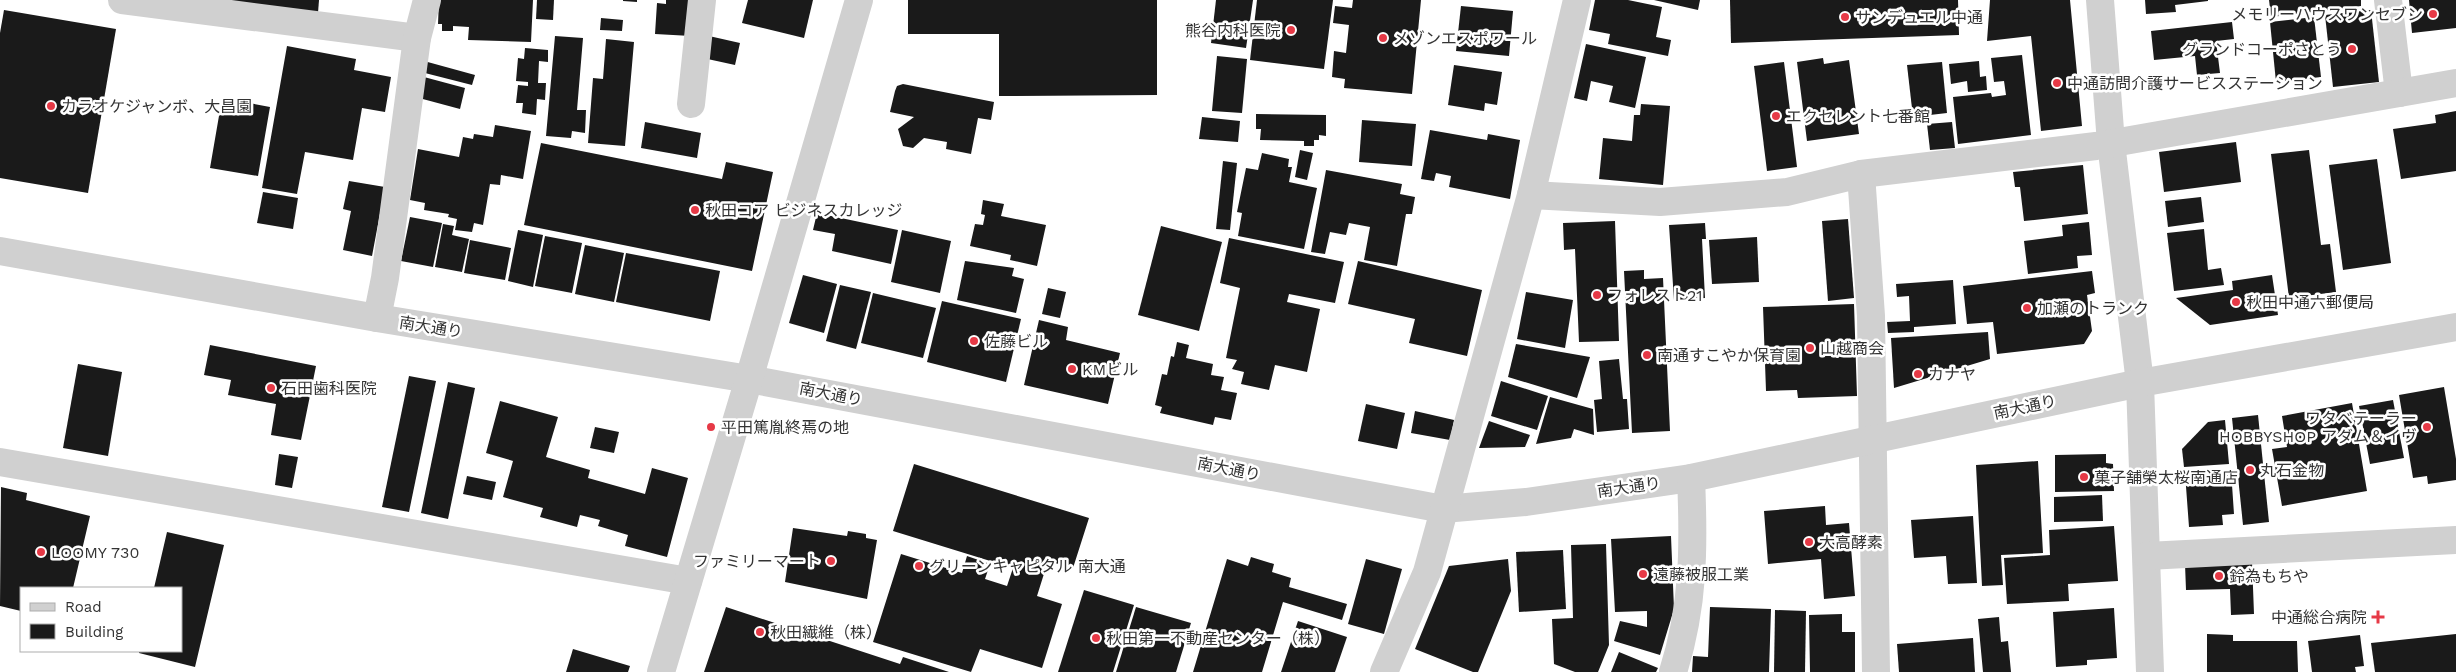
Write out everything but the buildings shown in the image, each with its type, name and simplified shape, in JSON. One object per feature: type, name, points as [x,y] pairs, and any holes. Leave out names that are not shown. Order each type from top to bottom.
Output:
[{"type":"street","points":[[122,0],[417,38]]},
{"type":"street","points":[[377,318],[385,278],[417,38],[427,0]]},
{"type":"street","points":[[691,104],[702,0]]},
{"type":"street","points":[[661,672],[749,379],[859,0]]},
{"type":"street","points":[[1384,672],[1427,572],[1531,195],[1577,0]]},
{"type":"street","points":[[2100,0],[2111,143],[2140,383],[2148,556],[2150,672]]},
{"type":"street","points":[[2388,0],[2399,93]]},
{"type":"street","points":[[1531,195],[1660,202],[1786,192],[1861,174],[2111,143],[2456,83]]},
{"type":"street","points":[[1861,174],[1871,316],[1876,672]]},
{"type":"street","name":"南大通り","points":[[0,251],[377,318],[749,379],[1443,509],[1526,502],[1691,478],[2140,383],[2456,327]]},
{"type":"street","points":[[0,462],[688,581]]},
{"type":"street","points":[[1674,672],[1684,640],[1692,589],[1694,536],[1691,478]]},
{"type":"street","points":[[2148,556],[2456,540]]},
{"type":"place","name":"メモリーハウスワンセブン","points":[[2433,14]]},
{"type":"place","name":"サンデュエル中通","points":[[1845,17]]},
{"type":"place","name":"熊谷内科医院","points":[[1291,30]]},
{"type":"place","name":"メゾンエスポワール","points":[[1383,38]]},
{"type":"place","name":"グランドコーポさとう","points":[[2352,49]]},
{"type":"place","name":"中通訪問介護サービスステーション","points":[[2057,83]]},
{"type":"place","name":"カラオケジャンボ、大昌園","points":[[51,106]]},
{"type":"place","name":"エクセレント七番館","points":[[1776,116]]},
{"type":"place","name":"秋田コア ビジネスカレッジ","points":[[695,210]]},
{"type":"place","name":"フォレスト21","points":[[1597,295]]},
{"type":"place","name":"秋田中通六郵便局","points":[[2236,302]]},
{"type":"place","name":"加瀬のトランク","points":[[2027,308]]},
{"type":"place","name":"佐藤ビル","points":[[974,341]]},
{"type":"place","name":"山越商会","points":[[1810,348]]},
{"type":"place","name":"南通すこやか保育園","points":[[1647,355]]},
{"type":"place","name":"KMビル","points":[[1072,369]]},
{"type":"place","name":"カナヤ","points":[[1918,374]]},
{"type":"place","name":"石田歯科医院","points":[[271,388]]},
{"type":"place","name":"平田篤胤終焉の地","points":[[711,427]]},
{"type":"place","name":"ワタベテーラー HOBBYSHOP アダム＆イヴ","points":[[2427,427]]},
{"type":"place","name":"丸石金物","points":[[2250,470]]},
{"type":"place","name":"菓子舗榮太桜南通店","points":[[2084,477]]},
{"type":"place","name":"大高酵素","points":[[1809,542]]},
{"type":"place","name":"LOOMY 730","points":[[41,552]]},
{"type":"place","name":"ファミリーマート","points":[[831,561]]},
{"type":"place","name":"グリーンキャピタル 南大通","points":[[919,566]]},
{"type":"place","name":"遠藤被服工業","points":[[1643,574]]},
{"type":"place","name":"鈴為もちや","points":[[2219,576]]},
{"type":"place","name":"中通総合病院","points":[[2378,617]]},
{"type":"place","name":"秋田繊維（株）","points":[[760,632]]},
{"type":"place","name":"秋田第一不動産センター（株）","points":[[1096,638]]}]
